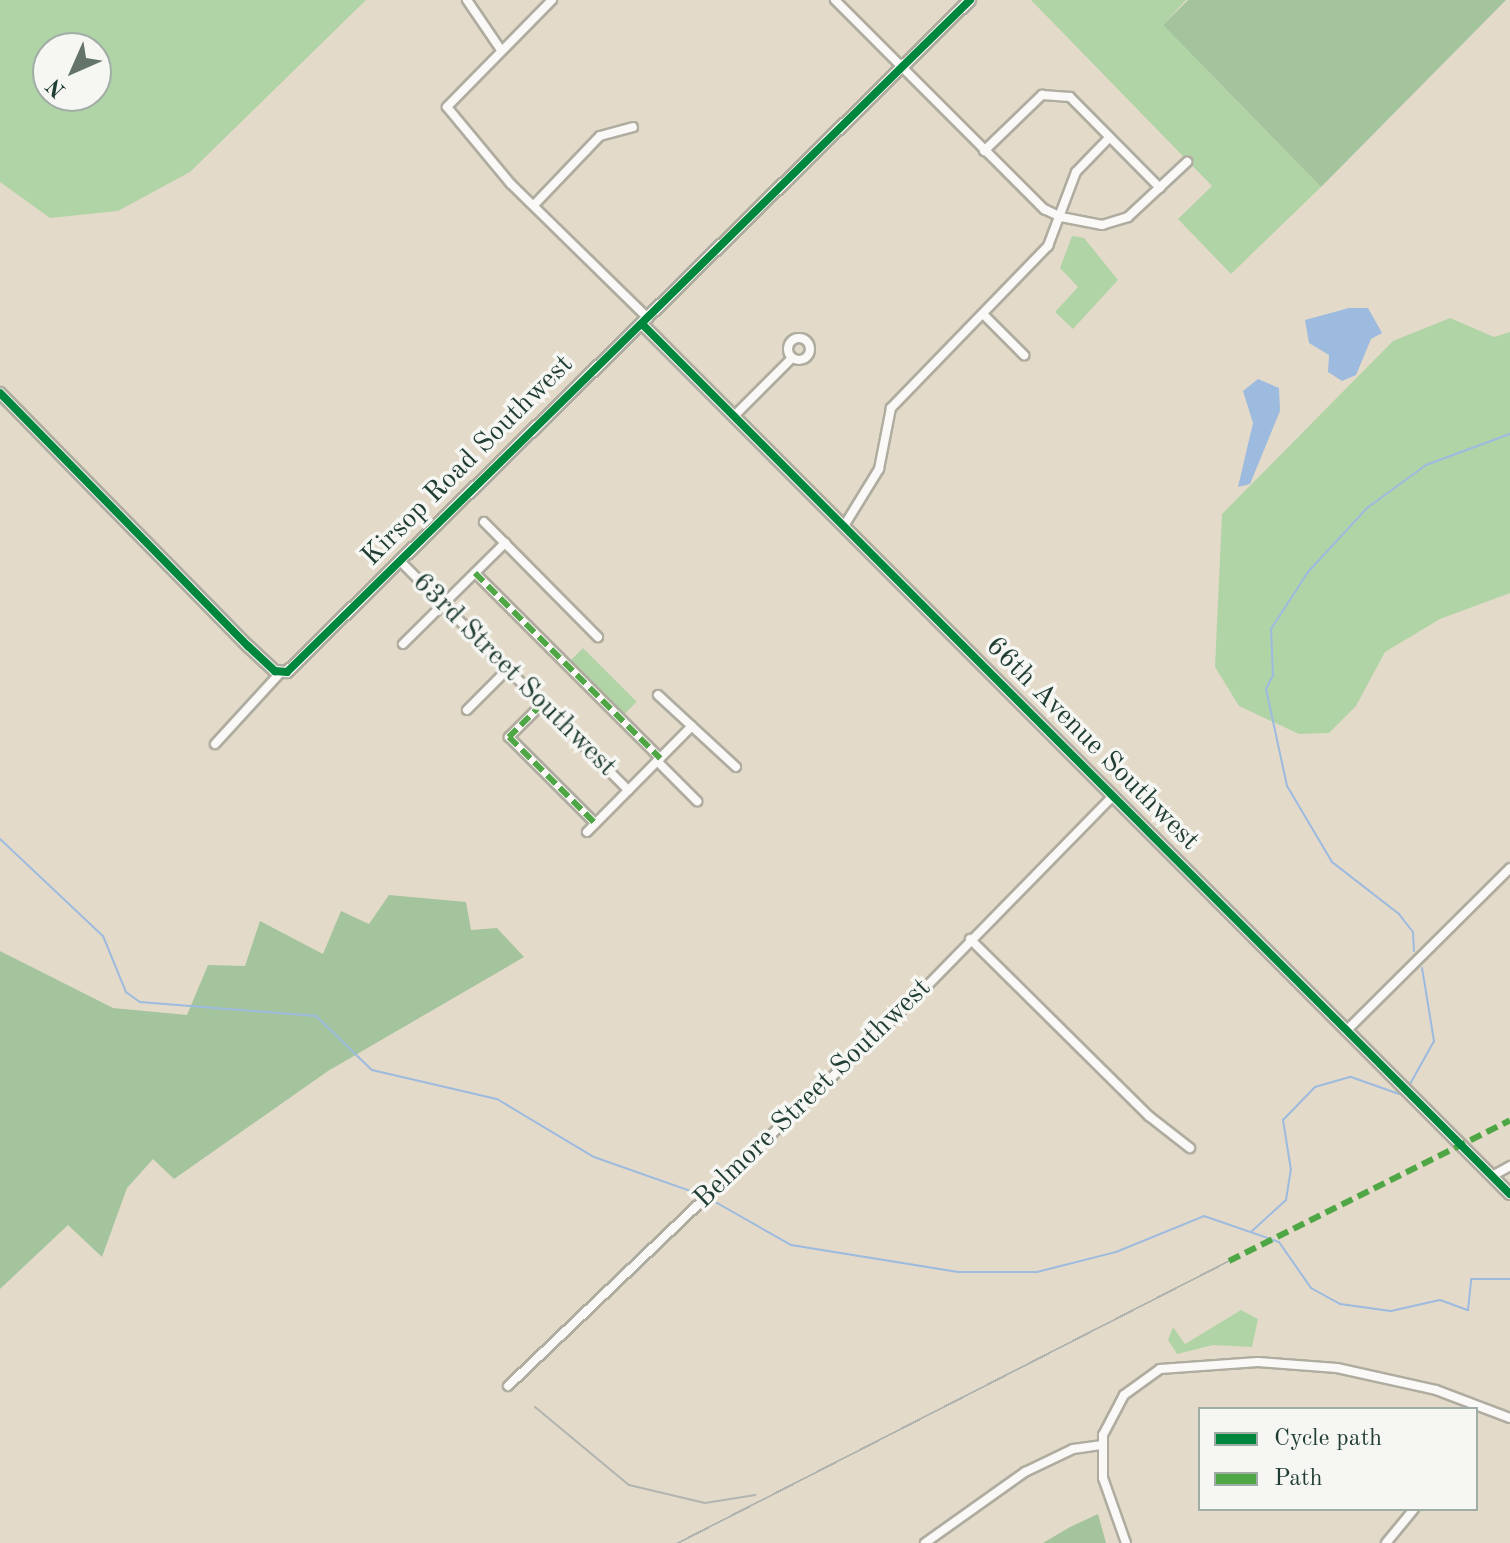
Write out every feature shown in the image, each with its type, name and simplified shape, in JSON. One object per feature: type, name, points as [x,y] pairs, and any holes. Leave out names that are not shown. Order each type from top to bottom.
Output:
[{"type":"street","points":[[467,0],[501,50],[552,0]]},
{"type":"street","points":[[835,0],[984,151],[1061,217],[1102,225],[1128,217],[1187,162]]},
{"type":"street","name":"Kirsop Road Southwest","points":[[280,673],[645,321],[970,0]]},
{"type":"street","name":"66th Avenue Southwest","points":[[501,50],[447,107],[534,205],[734,416],[1510,1194]]},
{"type":"street","points":[[984,151],[1042,95],[1070,97],[1160,188]]},
{"type":"street","points":[[534,205],[600,136],[633,127]]},
{"type":"street","points":[[844,526],[879,469],[891,408],[1048,246],[1076,172],[1109,138]]},
{"type":"street","points":[[984,315],[1024,355]]},
{"type":"street","points":[[734,416],[789,361]]},
{"type":"street","points":[[0,393],[280,673],[215,744]]},
{"type":"street","points":[[484,522],[598,637]]},
{"type":"street","points":[[403,644],[505,543]]},
{"type":"street","name":"63rd Street Southwest","points":[[399,560],[628,790]]},
{"type":"street","points":[[475,573],[697,801]]},
{"type":"street","points":[[467,710],[507,670]]},
{"type":"street","points":[[658,695],[736,767]]},
{"type":"street","points":[[542,704],[509,737],[595,823]]},
{"type":"street","points":[[587,832],[692,726]]},
{"type":"street","name":"Belmore Street Southwest","points":[[508,1386],[970,939],[1113,796]]},
{"type":"street","points":[[1346,1031],[1510,868]]},
{"type":"street","points":[[970,939],[1155,1123],[1190,1148]]},
{"type":"street","points":[[1492,1176],[1510,1166]]},
{"type":"street","points":[[1126,1543],[1103,1478],[1101,1445],[1130,1389],[1160,1369],[1188,1364],[1258,1362],[1368,1373],[1475,1407]]},
{"type":"street","points":[[1478,1408],[1510,1418]]},
{"type":"street","points":[[925,1543],[1025,1472],[1073,1449],[1101,1445]]},
{"type":"street","points":[[1386,1543],[1412,1511]]},
{"type":"green space","points":[[0,0],[366,0],[190,172],[118,211],[50,218],[0,182]]},
{"type":"green space","points":[[1031,0],[1186,0],[1163,25],[1321,187],[1231,274],[1178,219],[1212,186]]},
{"type":"green space","points":[[1188,0],[1506,0],[1321,187],[1163,25]]},
{"type":"green space","points":[[1072,236],[1084,238],[1118,280],[1073,329],[1055,312],[1078,287],[1060,268]]},
{"type":"green space","points":[[1450,318],[1494,337],[1510,332],[1510,593],[1440,619],[1385,652],[1356,706],[1329,733],[1299,734],[1239,706],[1215,667],[1222,514],[1393,341]]},
{"type":"green space","points":[[583,648],[637,702],[624,714],[570,661]]},
{"type":"green space","points":[[389,895],[466,902],[471,930],[497,928],[524,957],[328,1071],[174,1179],[153,1159],[127,1188],[102,1257],[68,1225],[0,1289],[0,951],[113,1008],[187,1015],[208,965],[245,966],[260,921],[323,954],[341,911],[369,924]]},
{"type":"green space","points":[[1241,1310],[1258,1319],[1252,1347],[1213,1345],[1177,1354],[1168,1340],[1173,1327],[1185,1344]]},
{"type":"green space","points":[[1098,1514],[1106,1543],[1043,1543],[1070,1527]]},
{"type":"water","points":[[1349,308],[1368,308],[1382,333],[1371,339],[1356,375],[1342,381],[1328,372],[1329,355],[1309,343],[1305,320]]},
{"type":"water","points":[[1258,379],[1279,388],[1280,411],[1250,484],[1238,487],[1253,423],[1243,391]]},
{"type":"waterway","points":[[1414,951],[1413,932],[1399,914],[1332,862],[1287,786],[1266,689],[1273,675],[1271,629],[1308,572],[1367,508],[1426,465],[1510,434]]},
{"type":"waterway","points":[[0,839],[103,936],[126,992],[140,1002],[316,1016],[372,1070],[497,1099],[594,1157],[699,1194]]},
{"type":"waterway","points":[[1410,1084],[1434,1041],[1422,968]]},
{"type":"waterway","points":[[1252,1231],[1286,1200],[1291,1170],[1283,1120],[1315,1087],[1351,1077],[1399,1094]]},
{"type":"waterway","points":[[710,1199],[791,1245],[957,1272],[1037,1272],[1116,1252],[1204,1216],[1279,1242],[1311,1288],[1340,1304],[1391,1311],[1440,1300],[1468,1310],[1471,1279],[1510,1279]]},
{"type":"railway","points":[[678,1543],[1229,1261]]},
{"type":"railway","points":[[535,1407],[629,1485],[705,1503],[755,1495]]},
{"type":"marked path","points":[[475,573],[660,758]]},
{"type":"marked path","points":[[542,704],[509,737],[595,823]]},
{"type":"marked path","points":[[1229,1261],[1510,1120]]},
{"type":"cycle path","points":[[0,393],[248,646],[275,671],[287,672],[970,0]]},
{"type":"cycle path","points":[[642,324],[1510,1194]]}]
